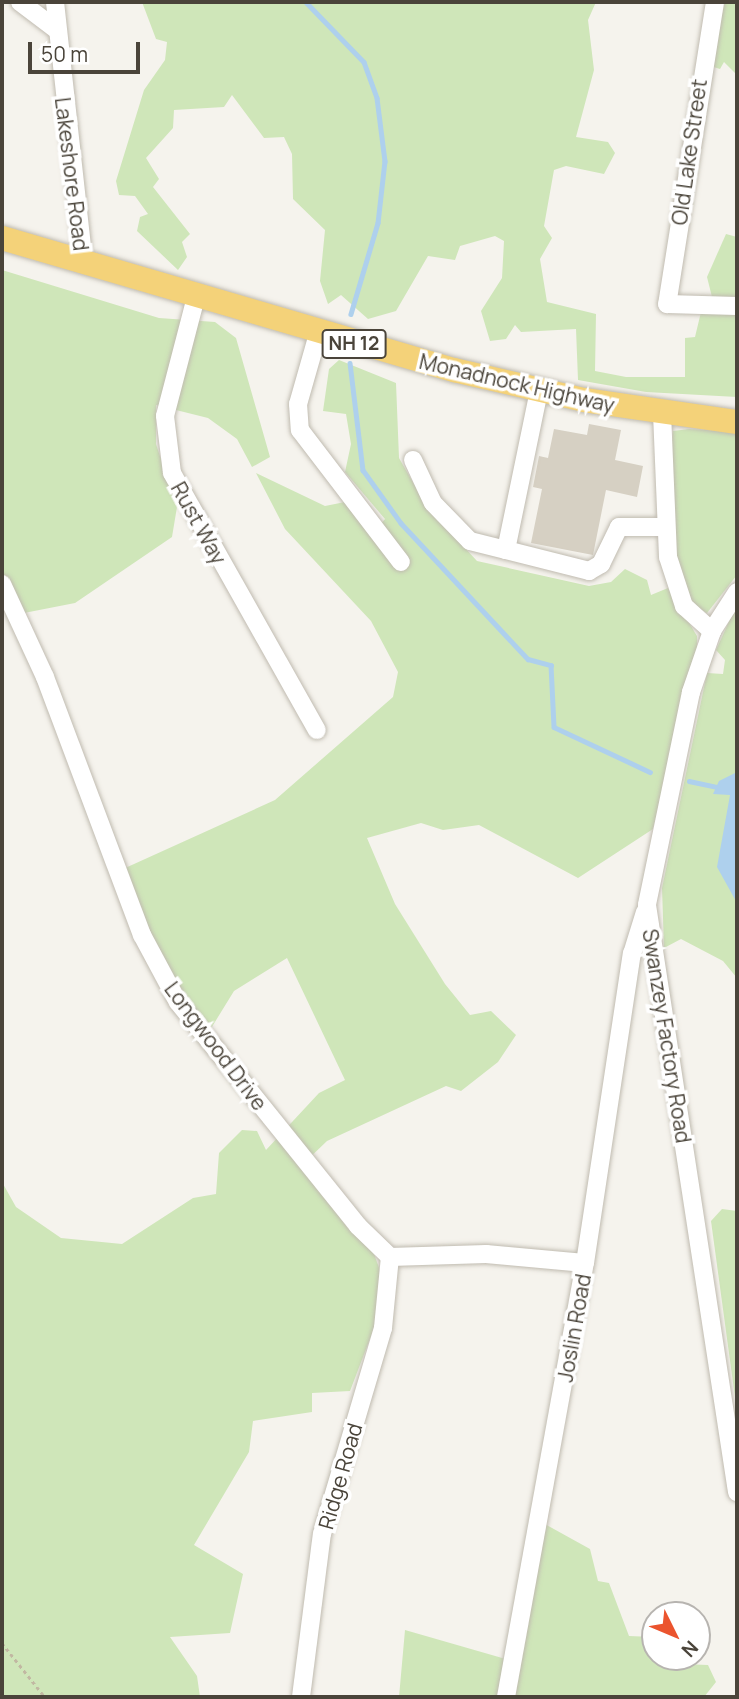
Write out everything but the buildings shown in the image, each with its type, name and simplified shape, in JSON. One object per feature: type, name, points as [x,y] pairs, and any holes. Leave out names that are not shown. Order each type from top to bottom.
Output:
[{"type":"highway","name":"Monadnock Highway","points":[[2,238],[318,334],[539,391],[662,413],[729,417]]},
{"type":"street","points":[[20,2],[57,30]]},
{"type":"street","name":"Lakeshore Road","points":[[55,2],[84,263]]},
{"type":"street","name":"Old Lake Street","points":[[715,2],[667,304],[737,306]]},
{"type":"street","name":"Rust Way","points":[[196,297],[165,416],[172,473],[317,730]]},
{"type":"street","points":[[318,334],[298,404],[300,430],[401,562]]},
{"type":"street","points":[[506,550],[539,391]]},
{"type":"street","points":[[662,413],[662,527],[684,606],[712,631]]},
{"type":"street","points":[[413,460],[433,503],[470,541],[589,570],[601,564],[619,527],[662,527]]},
{"type":"street","name":"Longwood Drive","points":[[2,584],[45,677],[142,935],[178,1002],[390,1257]]},
{"type":"street","name":"Swanzey Factory Road","points":[[737,592],[712,631],[691,692],[647,905],[653,961],[737,1492]]},
{"type":"street","name":"Joslin Road","points":[[506,1697],[586,1263],[632,957],[647,905]]},
{"type":"street","points":[[632,957],[653,961]]},
{"type":"street","points":[[390,1257],[486,1254],[586,1263]]},
{"type":"street","name":"Ridge Road","points":[[300,1697],[322,1534],[383,1328],[390,1257]]},
{"type":"path","points":[[2,1643],[44,1697]]},
{"type":"green space","points":[[142,2],[596,2],[588,20],[594,70],[576,137],[608,142],[615,153],[604,174],[566,166],[554,170],[544,226],[552,238],[540,259],[547,302],[596,314],[595,371],[626,377],[685,377],[685,338],[695,337],[701,312],[737,313],[737,397],[646,392],[578,380],[576,329],[521,332],[515,325],[506,339],[490,341],[481,311],[502,278],[504,241],[495,236],[460,246],[455,260],[428,256],[396,311],[368,319],[341,295],[328,304],[320,281],[325,230],[293,199],[292,154],[284,137],[264,138],[232,95],[224,107],[174,110],[173,128],[146,158],[159,179],[153,187],[190,234],[182,242],[187,257],[178,270],[137,231],[140,217],[148,214],[135,196],[119,195],[116,181],[144,90],[165,60],[167,42],[156,39]]},
{"type":"green space","points":[[725,2],[737,2],[737,75],[724,62],[720,69],[710,66]]},
{"type":"green space","points":[[726,234],[737,237],[737,298],[712,297],[707,277]]},
{"type":"green space","points":[[2,270],[159,318],[215,322],[236,338],[270,457],[252,467],[237,439],[208,418],[156,405],[156,444],[177,507],[172,537],[75,603],[24,613],[2,571]]},
{"type":"green space","points":[[339,360],[396,383],[399,458],[427,507],[477,561],[589,586],[611,582],[625,569],[647,580],[651,595],[668,588],[697,636],[697,648],[653,829],[578,878],[479,825],[443,830],[421,823],[367,838],[395,904],[445,984],[470,1015],[491,1011],[516,1035],[498,1062],[461,1091],[446,1086],[327,1141],[301,1166],[350,1231],[370,1243],[381,1273],[376,1323],[350,1391],[312,1393],[312,1412],[253,1421],[249,1452],[194,1545],[243,1574],[230,1633],[170,1637],[197,1676],[200,1697],[2,1697],[2,1182],[16,1207],[61,1238],[122,1244],[193,1198],[216,1194],[219,1153],[242,1130],[257,1131],[266,1150],[319,1093],[345,1080],[287,958],[234,991],[210,1030],[164,963],[123,869],[275,800],[393,697],[398,672],[371,621],[285,529],[256,473],[325,506],[355,500],[380,525],[385,519],[345,472],[351,444],[346,414],[323,411],[329,369]]},
{"type":"green space","points":[[689,429],[737,432],[737,575],[707,613],[693,605],[675,553],[669,472],[673,431]]},
{"type":"green space","points":[[737,604],[737,978],[723,961],[681,939],[664,948],[662,888],[707,673],[723,674],[725,660],[716,650]]},
{"type":"green space","points":[[722,1209],[737,1211],[737,1412],[711,1221]]},
{"type":"green space","points":[[543,1523],[590,1549],[598,1581],[609,1583],[629,1636],[641,1636],[641,1671],[711,1671],[716,1682],[704,1697],[399,1697],[405,1630],[516,1662]]},
{"type":"water","points":[[737,772],[737,903],[717,867],[730,795],[713,794],[719,781]]},
{"type":"waterway","points":[[306,2],[364,62],[377,98],[385,161],[378,223],[351,314]]},
{"type":"waterway","points":[[350,363],[363,470],[401,523],[528,659],[551,665],[554,727],[650,772]]},
{"type":"waterway","points":[[689,781],[717,787]]}]
